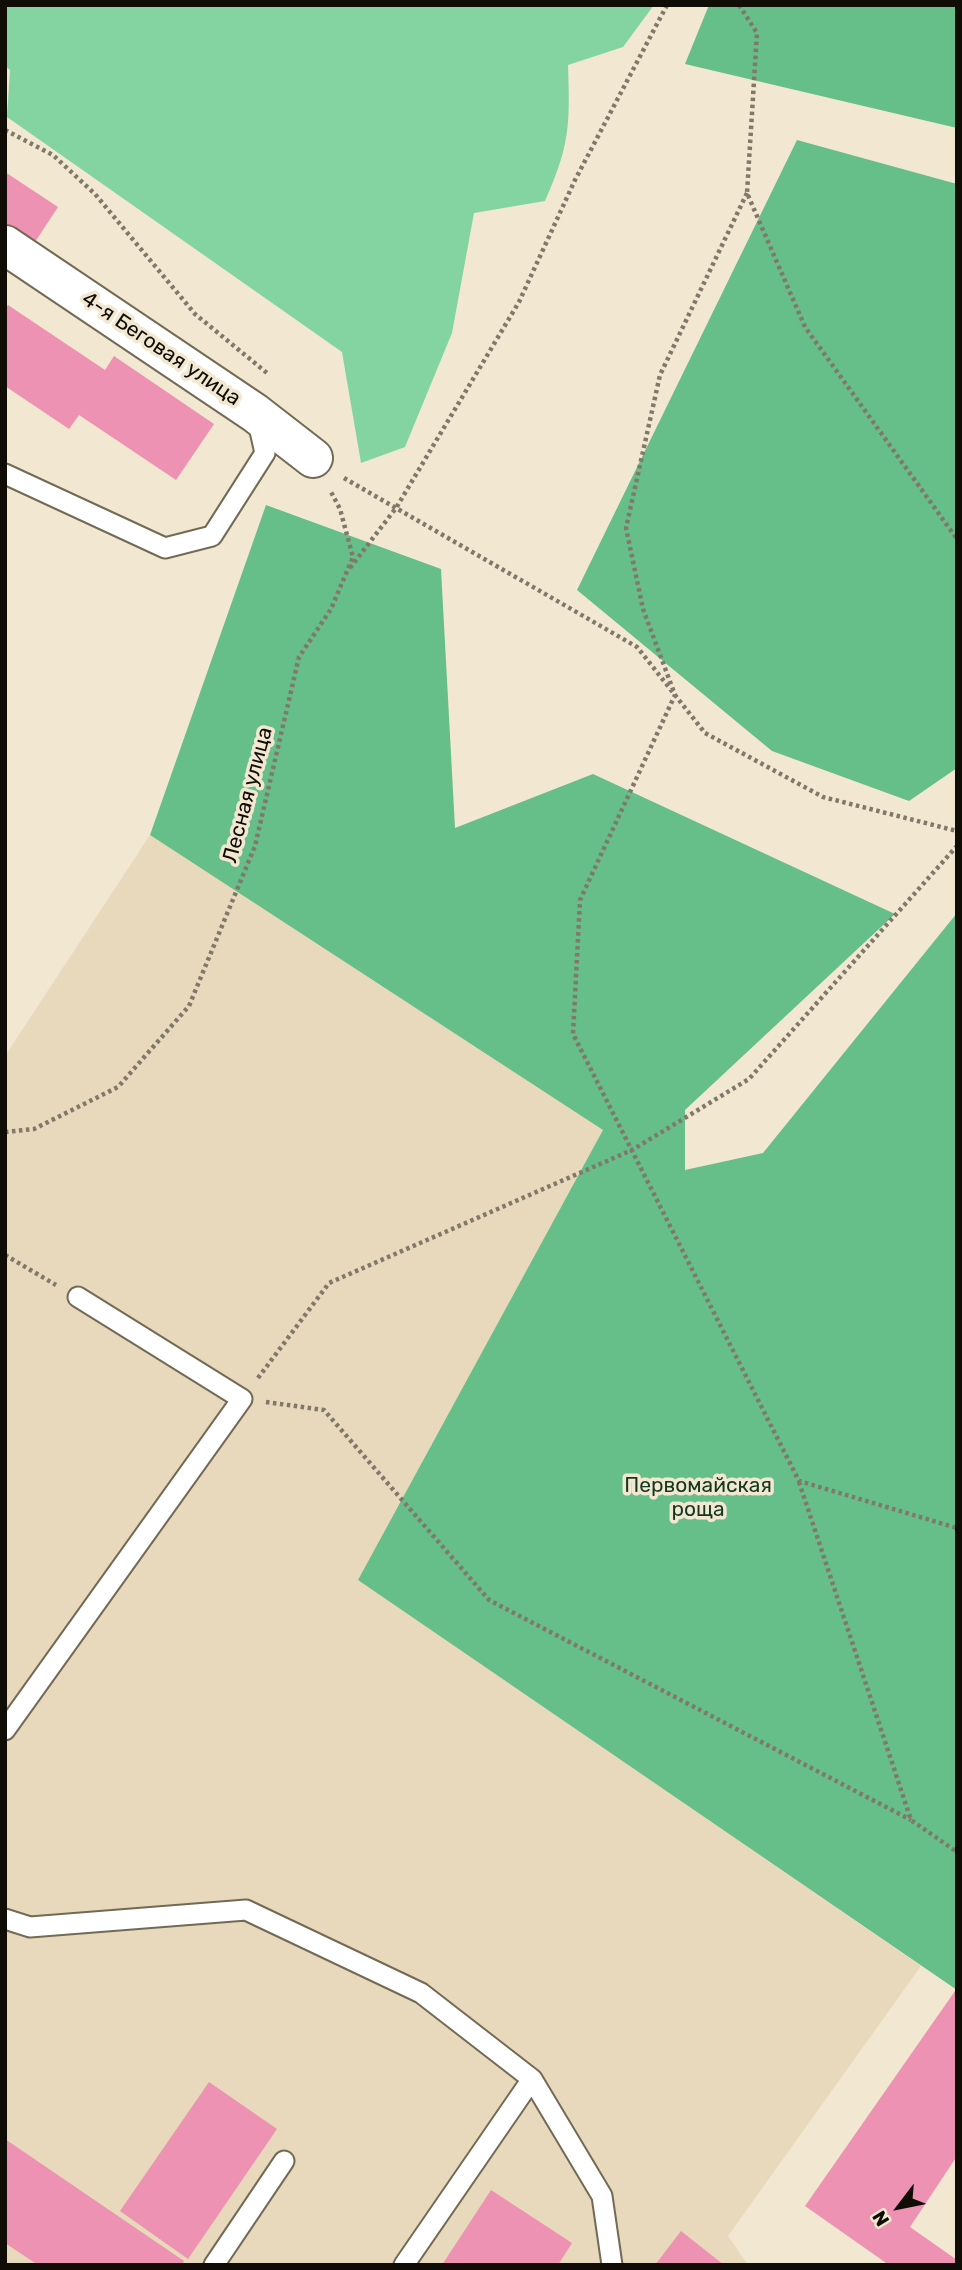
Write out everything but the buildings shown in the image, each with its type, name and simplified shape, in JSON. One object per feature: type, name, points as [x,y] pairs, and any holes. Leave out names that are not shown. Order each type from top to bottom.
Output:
[{"type":"street","name":"4-я Беговая улица","points":[[5,245],[255,413],[313,458]]},
{"type":"lane","points":[[5,474],[165,548],[212,536],[265,453],[255,413]]},
{"type":"lane","points":[[5,1730],[242,1399],[78,1297]]},
{"type":"lane","points":[[5,1919],[30,1927],[246,1910],[421,1993],[532,2079],[602,2196],[612,2265]]},
{"type":"lane","points":[[404,2265],[532,2079]]},
{"type":"lane","points":[[224,2261],[284,2161]]},
{"type":"path","points":[[346,574],[396,508],[519,302],[575,180],[667,5]]},
{"type":"path","points":[[739,5],[757,33],[747,193],[660,375],[626,528],[643,609],[675,695],[580,900],[573,1034],[799,1481],[911,1820]]},
{"type":"path","points":[[5,130],[53,155],[87,186],[195,314],[270,375]]},
{"type":"path","points":[[747,193],[805,327],[957,539]]},
{"type":"path","points":[[313,458],[637,647],[705,733],[822,797],[957,831]]},
{"type":"path","name":"Лесная улица","points":[[5,1132],[34,1129],[118,1087],[189,1006],[255,846],[299,657],[331,609],[353,557],[341,509],[313,458]]},
{"type":"path","points":[[957,846],[749,1079],[632,1150],[329,1283],[242,1399],[324,1410],[489,1600],[911,1820],[957,1852]]},
{"type":"path","points":[[5,1255],[78,1297]]},
{"type":"path","points":[[799,1481],[957,1528]]},
{"type":"shaded area","points":[[150,835],[603,1130],[359,1580],[921,1966],[728,2236],[748,2265],[5,2265],[5,1056]]},
{"type":"green space","points":[[5,5],[654,5],[623,47],[568,65],[567,134],[545,201],[474,213],[452,333],[405,447],[361,463],[342,352],[7,117],[10,70],[5,66]]},
{"type":"green space","points":[[709,5],[957,5],[957,128],[685,64]]},
{"type":"green space","points":[[797,140],[957,184],[957,768],[909,801],[772,751],[577,590]]},
{"type":"green space","name":"Первомайская роща","points":[[266,505],[441,569],[455,828],[593,774],[895,914],[685,1110],[685,1170],[763,1153],[957,913],[957,1990],[358,1580],[603,1130],[150,835]]}]
